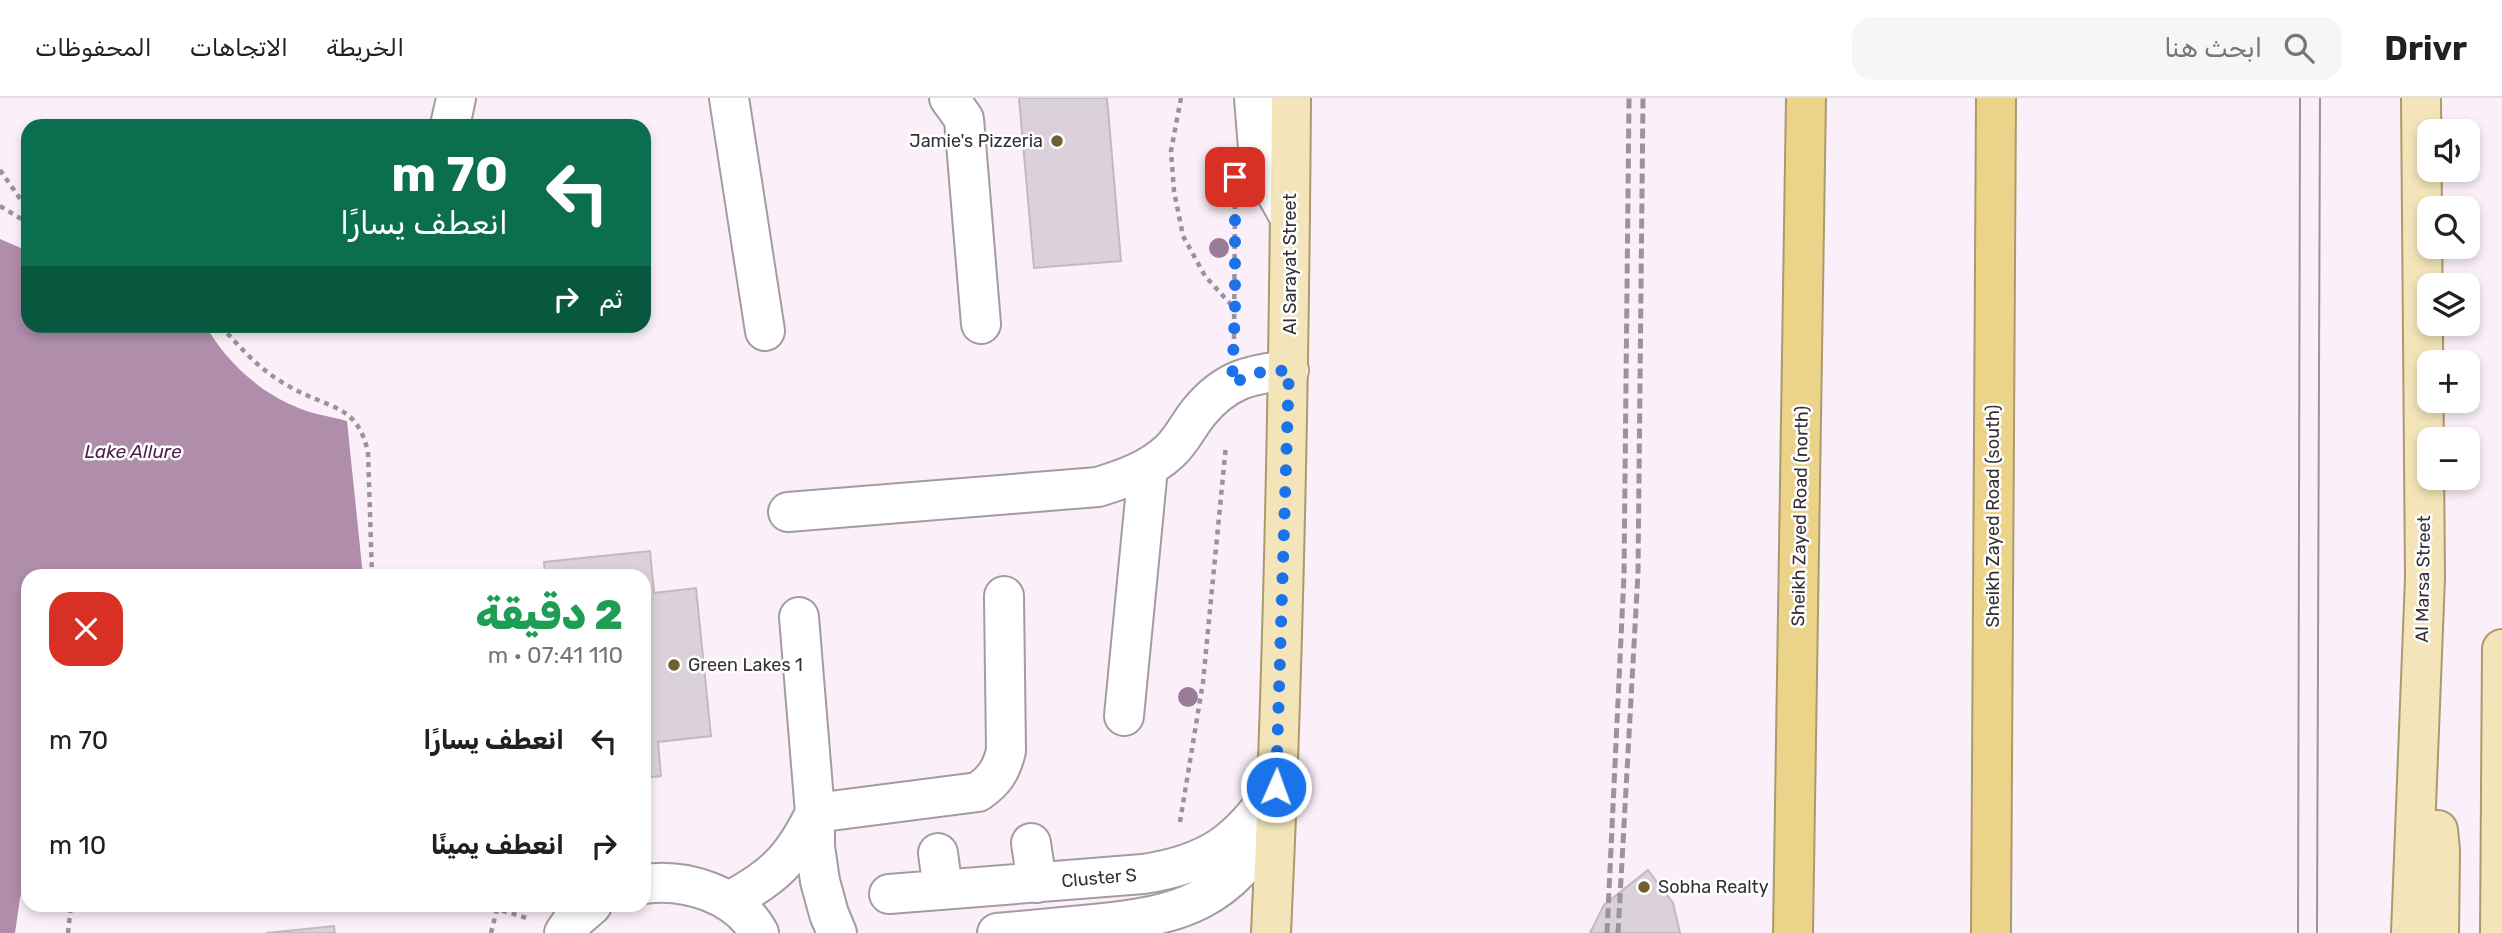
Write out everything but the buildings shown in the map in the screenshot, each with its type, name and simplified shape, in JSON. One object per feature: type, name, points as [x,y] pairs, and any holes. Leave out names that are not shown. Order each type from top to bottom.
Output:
[{"type":"highway","name":"Sheikh Zayed Road (north)","points":[[1793,933],[1806,98]]},
{"type":"highway","name":"Sheikh Zayed Road (south)","points":[[1991,933],[1996,98]]},
{"type":"main road","name":"Al Sarayat Street","points":[[1270,933],[1289,370],[1291,98]]},
{"type":"main road","name":"Al Marsa Street","points":[[2411,933],[2425,578],[2421,98]]},
{"type":"main road","points":[[2500,933],[2502,649]]},
{"type":"main road","points":[[2417,754],[2437,823],[2440,850],[2439,933]]},
{"type":"lane","points":[[452,119],[456,98]]},
{"type":"lane","points":[[729,98],[765,331]]},
{"type":"lane","points":[[949,98],[964,119],[981,324]]},
{"type":"lane","points":[[1254,98],[1258,148],[1272,186],[1290,218]]},
{"type":"lane","points":[[788,512],[1098,486],[1124,480],[1170,451],[1213,397],[1232,384],[1254,373],[1289,370]]},
{"type":"lane","points":[[1124,716],[1148,467]]},
{"type":"lane","points":[[815,813],[978,792],[992,782],[1002,768],[1006,751],[1004,596]]},
{"type":"lane","points":[[799,617],[815,813],[815,847],[820,881],[837,933]]},
{"type":"lane","points":[[997,933],[1145,918],[1180,910],[1210,894],[1237,873],[1260,846],[1276,801]]},
{"type":"lane","name":"Cluster S","points":[[889,894],[940,871],[1037,883],[1173,870],[1205,858],[1233,839],[1276,801]]},
{"type":"lane","points":[[651,883],[662,881],[697,886],[755,923],[758,886],[782,866],[801,842],[815,813]]},
{"type":"lane","points":[[1031,843],[1037,883]]},
{"type":"path","points":[[1181,98],[1171,151],[1174,191],[1183,236],[1205,276],[1235,309]]},
{"type":"path","points":[[0,170],[21,200]]},
{"type":"path","points":[[1173,870],[1203,682],[1232,384],[1235,204]]},
{"type":"path","points":[[0,206],[21,219]]},
{"type":"path","points":[[227,333],[242,350],[271,374],[303,394],[338,407],[353,418],[364,434],[368,452],[372,569]]},
{"type":"path","points":[[68,933],[70,912]]},
{"type":"path","points":[[491,933],[496,912]]},
{"type":"path","points":[[518,912],[568,919]]},
{"type":"water","name":"Lake Allure","points":[[0,239],[21,248],[21,333],[210,333],[232,362],[268,392],[300,409],[347,421],[362,569],[21,569],[21,895],[15,933],[0,933]]},
{"type":"tram line","points":[[2298,933],[2300,98]]},
{"type":"tram line","points":[[2317,933],[2320,98]]},
{"type":"railway","points":[[1607,933],[1624,575],[1629,98]]},
{"type":"railway","points":[[1618,933],[1638,573],[1643,98]]},
{"type":"place","name":"Jamie's Pizzeria","points":[[1057,141]]},
{"type":"place","name":"Green Lakes 1","points":[[674,665]]},
{"type":"place","name":"Sobha Realty","points":[[1644,887]]},
{"type":"route","points":[[1235,177],[1232,384],[1254,373],[1289,370],[1276,787]]}]
